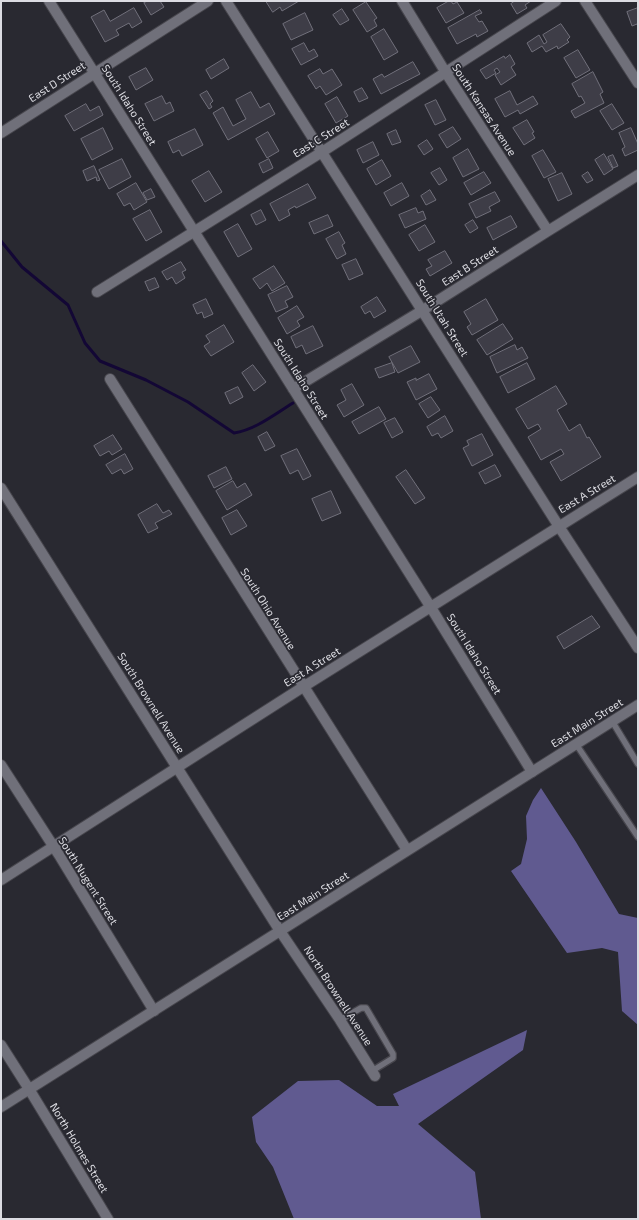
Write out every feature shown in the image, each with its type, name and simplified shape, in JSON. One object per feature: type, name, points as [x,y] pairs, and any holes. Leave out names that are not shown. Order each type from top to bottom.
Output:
[{"type":"street","name":"South Idaho Street","points":[[49,1],[95,72],[193,232],[430,606],[532,772]]},
{"type":"street","name":"East D Street","points":[[1,133],[208,1]]},
{"type":"street","name":"South Utah Street","points":[[226,1],[423,310],[558,526],[638,648]]},
{"type":"street","name":"South Kansas Avenue","points":[[402,1],[446,73],[548,231]]},
{"type":"street","name":"East C Street","points":[[97,292],[322,152],[556,1]]},
{"type":"street","points":[[585,1],[638,83]]},
{"type":"street","name":"East B Street","points":[[293,389],[638,176]]},
{"type":"street","name":"South Ohio Avenue","points":[[110,379],[407,850]]},
{"type":"street","name":"East A Street","points":[[1,880],[303,686],[638,477]]},
{"type":"street","name":"South Brownell Avenue","points":[[1,488],[280,931]]},
{"type":"street","name":"East Main Street","points":[[1,1107],[638,705]]},
{"type":"street","name":"South Nugent Street","points":[[1,765],[154,1011]]},
{"type":"street","name":"North Brownell Avenue","points":[[280,931],[340,1020],[373,1073]]},
{"type":"street","name":"North Holmes Street","points":[[1,1045],[30,1089],[108,1219]]},
{"type":"lane","points":[[612,721],[638,764]]},
{"type":"lane","points":[[576,744],[638,837]]},
{"type":"lane","points":[[340,1020],[361,1008],[366,1008],[393,1054],[393,1058],[373,1073]]},
{"type":"shaded area","points":[[541,788],[576,842],[619,914],[638,918],[638,1025],[622,1011],[618,952],[602,948],[567,953],[511,871],[521,864],[527,839],[526,816],[533,800]]},
{"type":"shaded area","points":[[527,1030],[523,1050],[418,1124],[475,1172],[481,1219],[294,1219],[273,1167],[256,1142],[252,1117],[298,1081],[339,1080],[377,1106],[399,1106],[393,1094]]},
{"type":"building","points":[[148,1],[160,1],[164,7],[151,15],[144,3]]},
{"type":"building","points":[[266,1],[299,1],[282,11],[280,7],[273,12]]},
{"type":"building","points":[[449,1],[453,4],[457,2],[464,13],[446,23],[437,8]]},
{"type":"building","points":[[515,1],[531,1],[525,5],[527,8],[517,14],[511,4]]},
{"type":"building","points":[[366,2],[377,18],[374,20],[377,26],[367,32],[353,10]]},
{"type":"building","points":[[134,8],[142,22],[132,28],[129,23],[116,30],[119,35],[105,42],[91,17],[104,10],[110,21]]},
{"type":"building","points":[[638,8],[638,27],[637,24],[632,26],[627,12]]},
{"type":"building","points":[[342,9],[349,20],[340,25],[333,15]]},
{"type":"building","points":[[480,10],[482,13],[475,16],[479,22],[482,21],[488,31],[477,37],[476,34],[457,44],[448,28]]},
{"type":"building","points":[[305,13],[313,30],[291,40],[283,24]]},
{"type":"building","points":[[561,24],[570,37],[567,40],[569,42],[558,49],[557,46],[546,52],[542,46],[532,52],[527,43],[539,35],[544,44],[547,42],[543,35]]},
{"type":"building","points":[[384,29],[398,52],[384,60],[371,37]]},
{"type":"building","points":[[304,43],[309,52],[314,49],[318,56],[301,65],[292,49]]},
{"type":"building","points":[[578,50],[590,70],[576,78],[564,58]]},
{"type":"building","points":[[510,55],[515,64],[511,67],[516,75],[501,85],[495,75],[500,72],[497,68],[494,70],[496,73],[486,79],[480,70],[504,56],[505,58]]},
{"type":"building","points":[[224,59],[229,68],[211,79],[206,70]]},
{"type":"building","points":[[413,62],[420,74],[381,94],[373,79],[382,74],[384,77]]},
{"type":"building","points":[[146,68],[153,80],[136,90],[129,77]]},
{"type":"building","points":[[320,69],[323,74],[332,69],[342,85],[326,95],[320,86],[316,89],[308,76]]},
{"type":"building","points":[[593,72],[603,92],[600,94],[604,103],[575,118],[571,111],[585,103],[581,96],[579,97],[572,84]]},
{"type":"building","points":[[362,88],[368,98],[359,102],[354,92]]},
{"type":"building","points":[[207,91],[213,101],[210,104],[212,107],[209,109],[200,95]]},
{"type":"building","points":[[510,91],[517,105],[533,96],[538,104],[520,114],[518,110],[505,117],[495,99]]},
{"type":"building","points":[[251,92],[260,108],[269,103],[275,114],[228,140],[213,113],[223,107],[233,126],[246,119],[236,100]]},
{"type":"building","points":[[162,96],[166,104],[170,102],[174,111],[154,121],[145,104]]},
{"type":"building","points":[[337,97],[348,116],[336,123],[325,104]]},
{"type":"building","points":[[436,100],[446,120],[435,125],[425,105]]},
{"type":"building","points":[[86,104],[90,111],[99,106],[103,115],[74,131],[65,116]]},
{"type":"building","points":[[612,104],[624,123],[612,130],[600,111]]},
{"type":"building","points":[[527,120],[534,132],[532,133],[535,138],[524,145],[513,128]]},
{"type":"building","points":[[453,127],[461,139],[447,148],[439,135]]},
{"type":"building","points":[[103,128],[113,149],[92,160],[81,139]]},
{"type":"building","points":[[631,128],[638,144],[638,150],[625,156],[622,149],[625,147],[619,133]]},
{"type":"building","points":[[195,129],[203,145],[182,156],[179,150],[173,153],[168,142]]},
{"type":"building","points":[[396,130],[401,142],[392,145],[387,134]]},
{"type":"building","points":[[268,132],[279,151],[267,158],[256,139]]},
{"type":"building","points":[[427,140],[433,149],[424,155],[418,146]]},
{"type":"building","points":[[373,142],[379,155],[363,163],[357,150]]},
{"type":"building","points":[[468,149],[479,169],[463,177],[453,158]]},
{"type":"building","points":[[543,150],[556,172],[544,178],[532,156]]},
{"type":"building","points":[[604,154],[613,169],[604,175],[595,160]]},
{"type":"building","points":[[613,155],[618,166],[613,168],[608,157]]},
{"type":"building","points":[[122,159],[131,177],[109,189],[99,170]]},
{"type":"building","points":[[269,159],[273,168],[263,173],[259,164]]},
{"type":"building","points":[[382,160],[391,176],[376,185],[367,169]]},
{"type":"building","points":[[94,166],[100,180],[97,181],[96,177],[87,181],[83,171]]},
{"type":"building","points":[[440,168],[447,180],[439,185],[431,173]]},
{"type":"building","points":[[209,171],[222,192],[205,202],[192,181]]},
{"type":"building","points":[[484,172],[491,183],[471,195],[464,183]]},
{"type":"building","points":[[588,172],[593,180],[587,183],[582,176]]},
{"type":"building","points":[[562,173],[572,194],[558,201],[548,179]]},
{"type":"building","points":[[136,183],[147,202],[134,210],[130,203],[124,206],[117,194]]},
{"type":"building","points":[[402,183],[409,196],[391,206],[384,193]]},
{"type":"building","points":[[308,184],[316,198],[296,208],[295,206],[288,210],[290,215],[279,221],[270,204]]},
{"type":"building","points":[[151,189],[155,197],[147,200],[143,193]]},
{"type":"building","points":[[430,190],[436,200],[426,205],[421,196]]},
{"type":"building","points":[[495,192],[500,201],[489,207],[491,211],[476,218],[469,204]]},
{"type":"building","points":[[416,208],[418,213],[423,211],[426,219],[405,228],[399,215]]},
{"type":"building","points":[[150,210],[162,232],[146,241],[133,219]]},
{"type":"building","points":[[261,210],[266,220],[256,225],[251,215]]},
{"type":"building","points":[[328,215],[333,226],[314,234],[309,223]]},
{"type":"building","points":[[511,216],[517,227],[493,240],[487,228]]},
{"type":"building","points":[[473,220],[478,228],[470,233],[465,225]]},
{"type":"building","points":[[238,224],[252,249],[238,257],[224,232]]},
{"type":"building","points":[[425,225],[435,242],[419,251],[409,235]]},
{"type":"building","points":[[339,232],[345,243],[342,245],[346,254],[337,259],[326,239]]},
{"type":"building","points":[[445,251],[452,263],[430,276],[426,269],[432,266],[428,260]]},
{"type":"building","points":[[356,259],[363,274],[349,280],[342,265]]},
{"type":"building","points":[[181,262],[186,270],[182,272],[185,278],[176,284],[172,277],[167,280],[162,272]]},
{"type":"building","points":[[274,266],[285,283],[272,291],[267,283],[260,289],[253,279]]},
{"type":"building","points":[[155,278],[159,287],[149,291],[145,282]]},
{"type":"building","points":[[287,286],[293,297],[285,301],[288,307],[276,312],[268,295]]},
{"type":"building","points":[[377,297],[386,311],[374,318],[370,311],[365,314],[361,307]]},
{"type":"building","points":[[206,299],[213,314],[204,318],[202,312],[197,314],[193,305]]},
{"type":"building","points":[[486,299],[498,320],[472,335],[467,327],[471,324],[464,312]]},
{"type":"building","points":[[297,306],[304,317],[297,321],[300,326],[287,334],[278,318]]},
{"type":"building","points":[[503,324],[513,339],[487,355],[477,340]]},
{"type":"building","points":[[224,325],[234,342],[211,356],[204,346],[210,342],[206,336]]},
{"type":"building","points":[[313,326],[323,346],[306,354],[302,345],[296,348],[291,337]]},
{"type":"building","points":[[515,345],[517,350],[522,347],[528,358],[497,373],[490,357]]},
{"type":"building","points":[[411,346],[420,362],[398,373],[389,357]]},
{"type":"building","points":[[392,363],[395,372],[379,378],[375,369]]},
{"type":"building","points":[[527,363],[535,379],[508,393],[500,377]]},
{"type":"building","points":[[253,365],[266,382],[254,391],[242,373]]},
{"type":"building","points":[[429,374],[437,389],[416,400],[407,382]]},
{"type":"building","points":[[352,384],[364,405],[344,417],[337,405],[346,400],[341,390]]},
{"type":"building","points":[[556,386],[567,404],[557,410],[569,431],[580,424],[587,438],[589,437],[601,457],[561,481],[550,462],[564,454],[561,449],[541,460],[528,437],[541,429],[538,424],[528,429],[516,409]]},
{"type":"building","points":[[238,387],[243,397],[230,404],[225,393]]},
{"type":"building","points":[[431,397],[440,410],[428,418],[419,404]]},
{"type":"building","points":[[379,407],[386,419],[359,434],[352,422]]},
{"type":"building","points":[[445,416],[453,431],[441,438],[438,433],[432,436],[427,427]]},
{"type":"building","points":[[395,418],[403,432],[392,438],[384,423]]},
{"type":"building","points":[[267,432],[275,446],[265,451],[258,437]]},
{"type":"building","points":[[482,434],[493,455],[472,466],[463,448],[469,445],[467,441]]},
{"type":"building","points":[[113,435],[122,449],[112,455],[109,451],[100,456],[94,446]]},
{"type":"building","points":[[297,449],[311,476],[303,480],[298,470],[290,474],[281,456]]},
{"type":"building","points":[[125,454],[133,469],[124,474],[121,469],[112,474],[106,465]]},
{"type":"building","points":[[495,465],[501,476],[485,484],[479,473]]},
{"type":"building","points":[[226,467],[232,479],[214,488],[208,476]]},
{"type":"building","points":[[406,470],[425,498],[415,504],[396,477]]},
{"type":"building","points":[[233,481],[237,488],[245,483],[252,495],[227,510],[216,491]]},
{"type":"building","points":[[331,491],[341,513],[322,521],[312,499]]},
{"type":"building","points":[[157,504],[163,513],[169,510],[172,514],[155,523],[158,528],[148,533],[138,515]]},
{"type":"building","points":[[237,510],[247,526],[231,535],[222,518]]},
{"type":"building","points":[[592,616],[600,627],[564,649],[557,637]]},
{"type":"waterway","points":[[1,241],[22,267],[68,305],[85,343],[100,361],[146,380],[188,402],[234,433],[250,429],[293,403]]}]
